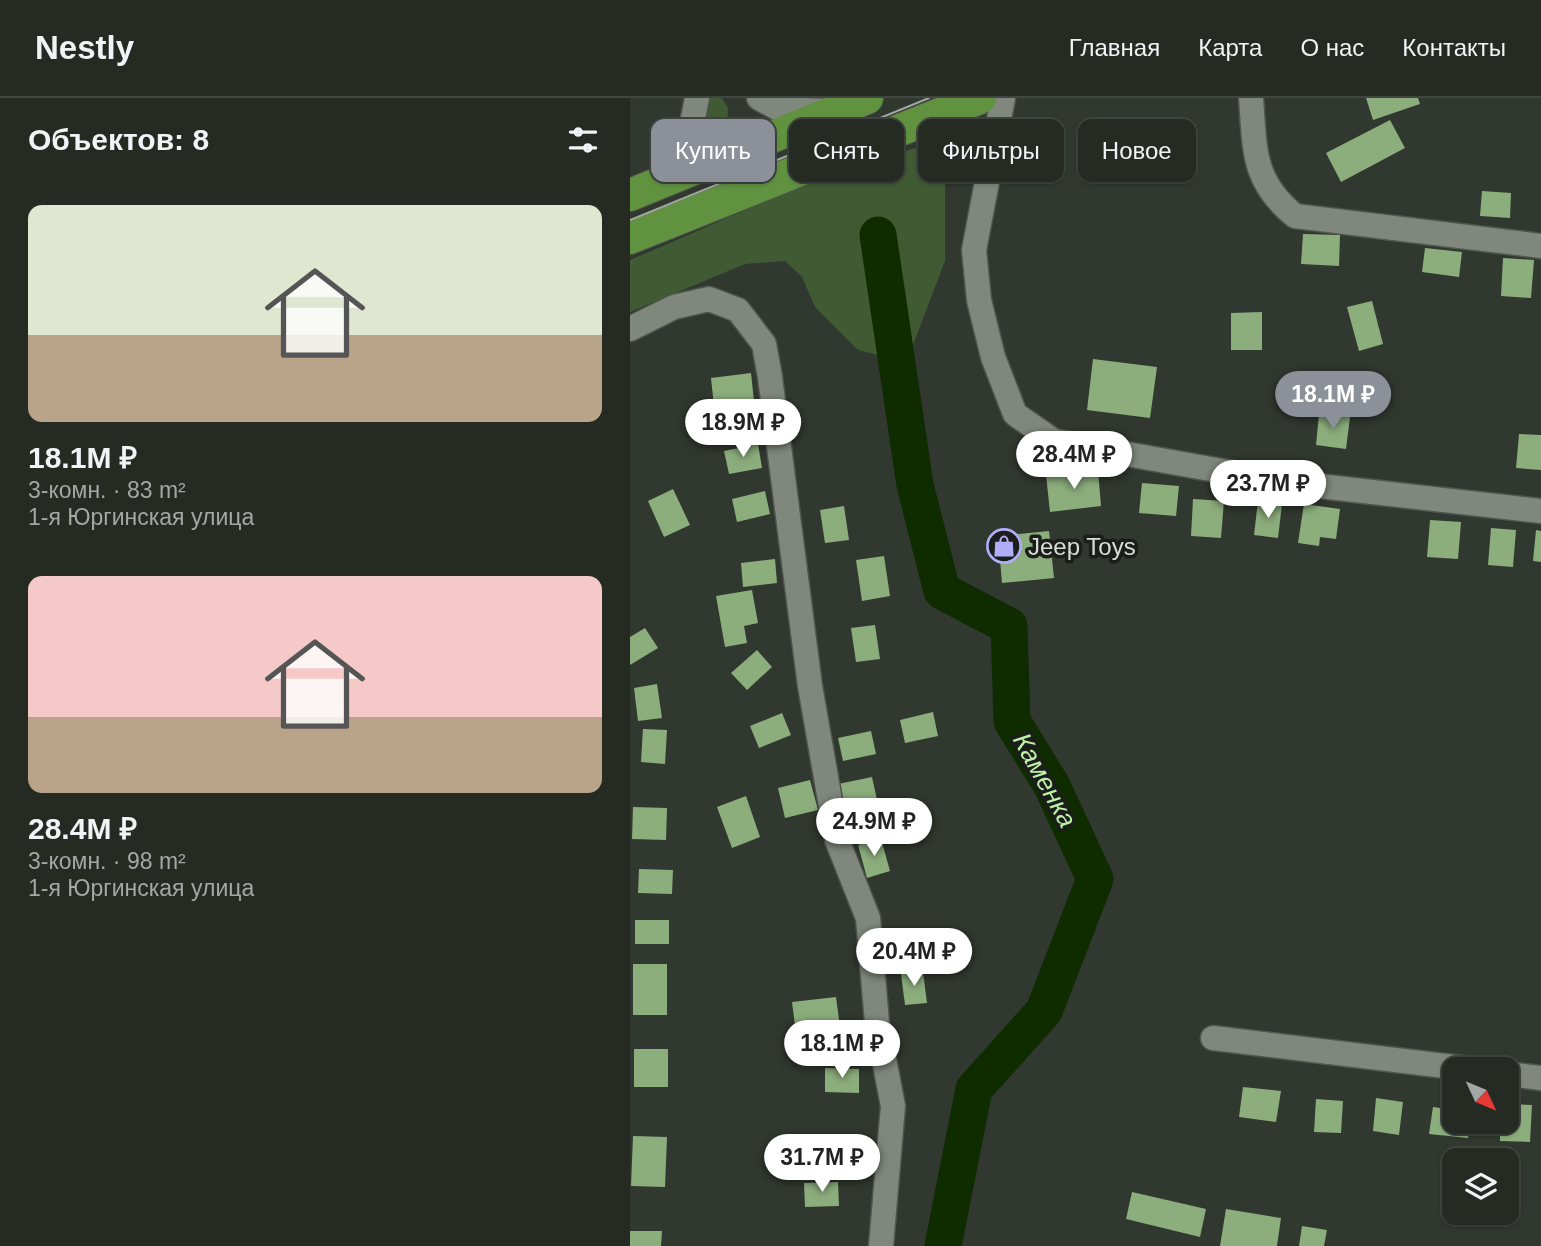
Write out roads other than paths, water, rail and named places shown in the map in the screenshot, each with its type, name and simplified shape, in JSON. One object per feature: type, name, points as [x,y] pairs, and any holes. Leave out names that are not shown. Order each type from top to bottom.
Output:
[{"type":"main road","points":[[775,136],[867,98]]},
{"type":"main road","points":[[904,128],[979,98]]},
{"type":"main road","points":[[832,112],[835,119]]},
{"type":"main road","points":[[630,238],[789,174]]},
{"type":"main road","points":[[630,195],[663,182]]},
{"type":"street","points":[[693,119],[697,98]]},
{"type":"street","points":[[758,98],[779,109],[832,112]]},
{"type":"street","points":[[1003,98],[974,250],[979,300],[993,357],[1016,414],[1054,441],[1283,482],[1541,511]]},
{"type":"street","points":[[1251,98],[1255,144],[1264,182],[1277,201],[1295,216],[1541,246]]},
{"type":"street","points":[[630,329],[674,307],[709,299],[738,310],[764,344],[810,686],[837,840],[868,918],[877,1023],[893,1107],[881,1246]]},
{"type":"street","points":[[1213,1038],[1442,1066]]},
{"type":"street","points":[[1519,1075],[1541,1078]]},
{"type":"waterway","name":"Каменка","points":[[878,235],[915,485],[942,591],[1009,626],[1012,721],[1052,786],[1095,879],[1044,1011],[974,1089],[943,1246]]},
{"type":"tram line","points":[[630,220],[929,98]]},
{"type":"place","name":"Jeep Toys","points":[[1004,546]]}]
